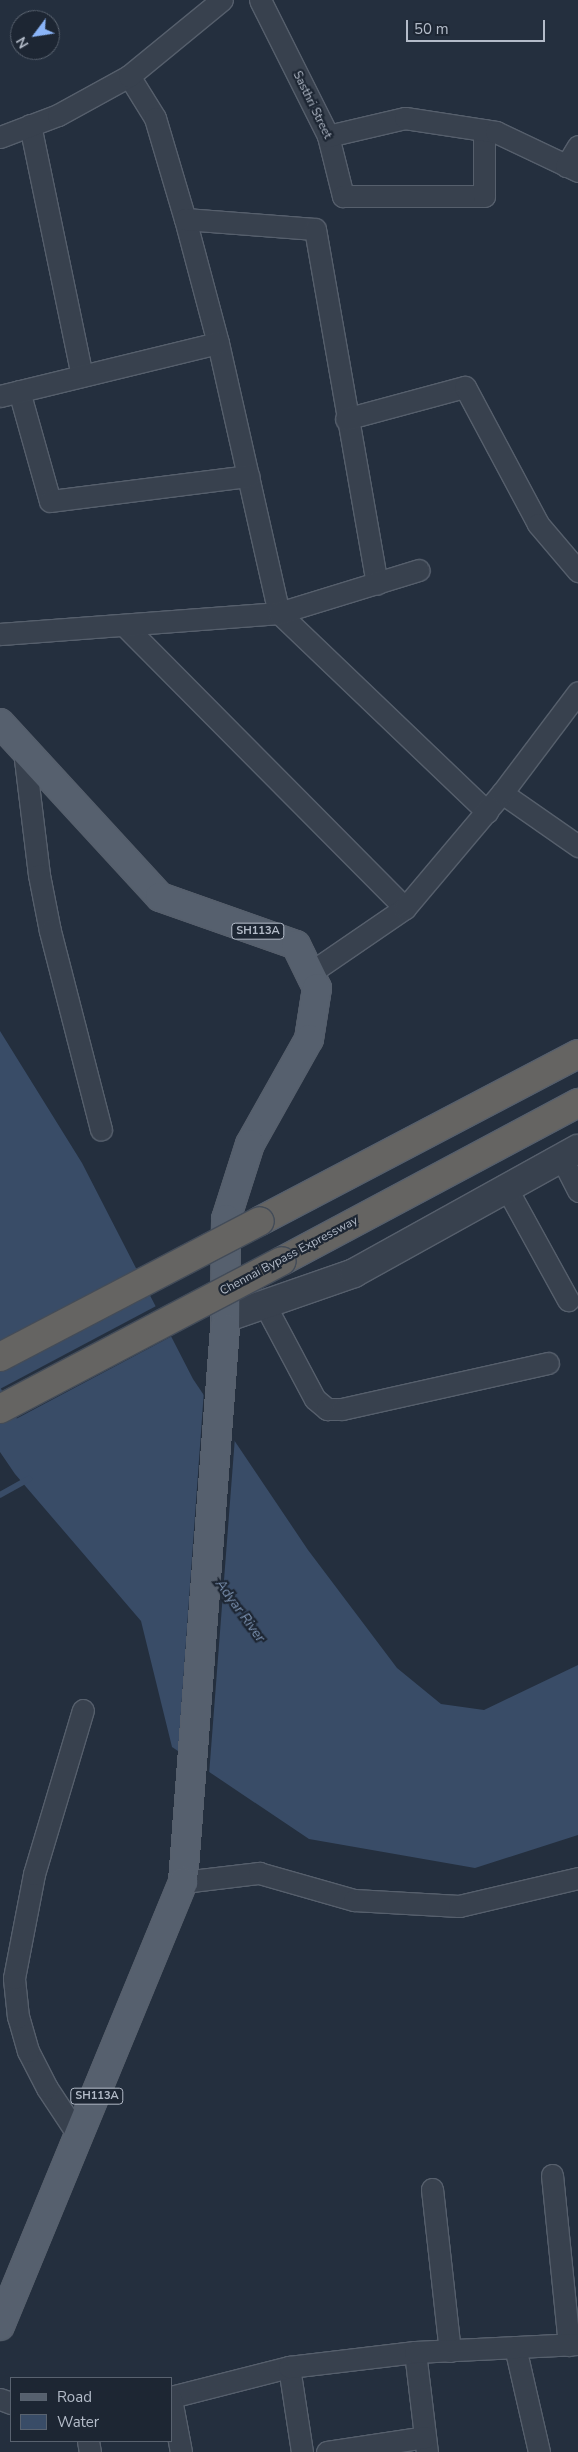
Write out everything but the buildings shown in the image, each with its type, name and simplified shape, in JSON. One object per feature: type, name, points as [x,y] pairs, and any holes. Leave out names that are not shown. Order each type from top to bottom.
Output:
[{"type":"highway","points":[[0,1357],[578,1054]]},
{"type":"highway","name":"Chennai Bypass Expressway","points":[[0,1408],[578,1104]]},
{"type":"main road","name":"SH113A","points":[[0,723],[160,897],[296,945],[317,988],[309,1039],[250,1144],[226,1219],[225,1323],[184,1873],[80,2138],[0,2326]]},
{"type":"street","points":[[0,137],[58,115],[130,76],[222,0]]},
{"type":"street","name":"Sasthri Street","points":[[260,0],[328,136],[344,196],[484,196],[484,130]]},
{"type":"street","points":[[130,76],[155,118],[185,219],[218,343],[279,613],[486,812]]},
{"type":"street","points":[[328,136],[405,118],[496,132],[572,168],[578,146]]},
{"type":"street","points":[[30,125],[82,376]]},
{"type":"street","points":[[185,219],[315,229],[346,419],[377,584]]},
{"type":"street","points":[[218,343],[9,393],[50,501],[248,476]]},
{"type":"street","points":[[346,419],[465,387],[538,524],[578,571]]},
{"type":"street","points":[[0,634],[279,613],[419,570]]},
{"type":"street","points":[[124,625],[405,908]]},
{"type":"street","points":[[310,973],[405,908],[502,793],[578,692]]},
{"type":"street","points":[[24,751],[39,875],[50,932],[101,1130]]},
{"type":"street","points":[[502,793],[578,846]]},
{"type":"street","points":[[225,1323],[354,1273],[570,1154],[578,1191]]},
{"type":"street","points":[[507,1189],[568,1300]]},
{"type":"street","points":[[266,1306],[315,1400],[327,1409],[342,1409],[548,1362]]},
{"type":"street","points":[[80,2138],[47,2088],[28,2051],[18,2018],[14,1978],[34,1874],[83,1710]]},
{"type":"street","points":[[184,1873],[260,1874],[354,1900],[459,1906],[578,1878]]},
{"type":"street","points":[[172,2398],[289,2367],[415,2352],[574,2344],[552,2174]]},
{"type":"street","points":[[432,2188],[450,2351]]},
{"type":"street","points":[[516,2347],[539,2452]]},
{"type":"street","points":[[327,2452],[426,2445],[415,2352]]},
{"type":"street","points":[[289,2367],[302,2452]]},
{"type":"street","points":[[172,2403],[182,2452]]},
{"type":"water","name":"Adyar River","points":[[0,1031],[82,1163],[193,1379],[308,1550],[397,1668],[441,1704],[484,1710],[578,1665],[578,1835],[475,1868],[309,1839],[172,1747],[141,1621],[15,1474],[0,1452]]},
{"type":"pier","points":[[158,1305],[174,1335],[17,1419],[1,1389]]},
{"type":"pier","points":[[204,1390],[235,1437],[209,1775],[178,1753]]},
{"type":"waterway","points":[[0,1495],[29,1479]]}]
